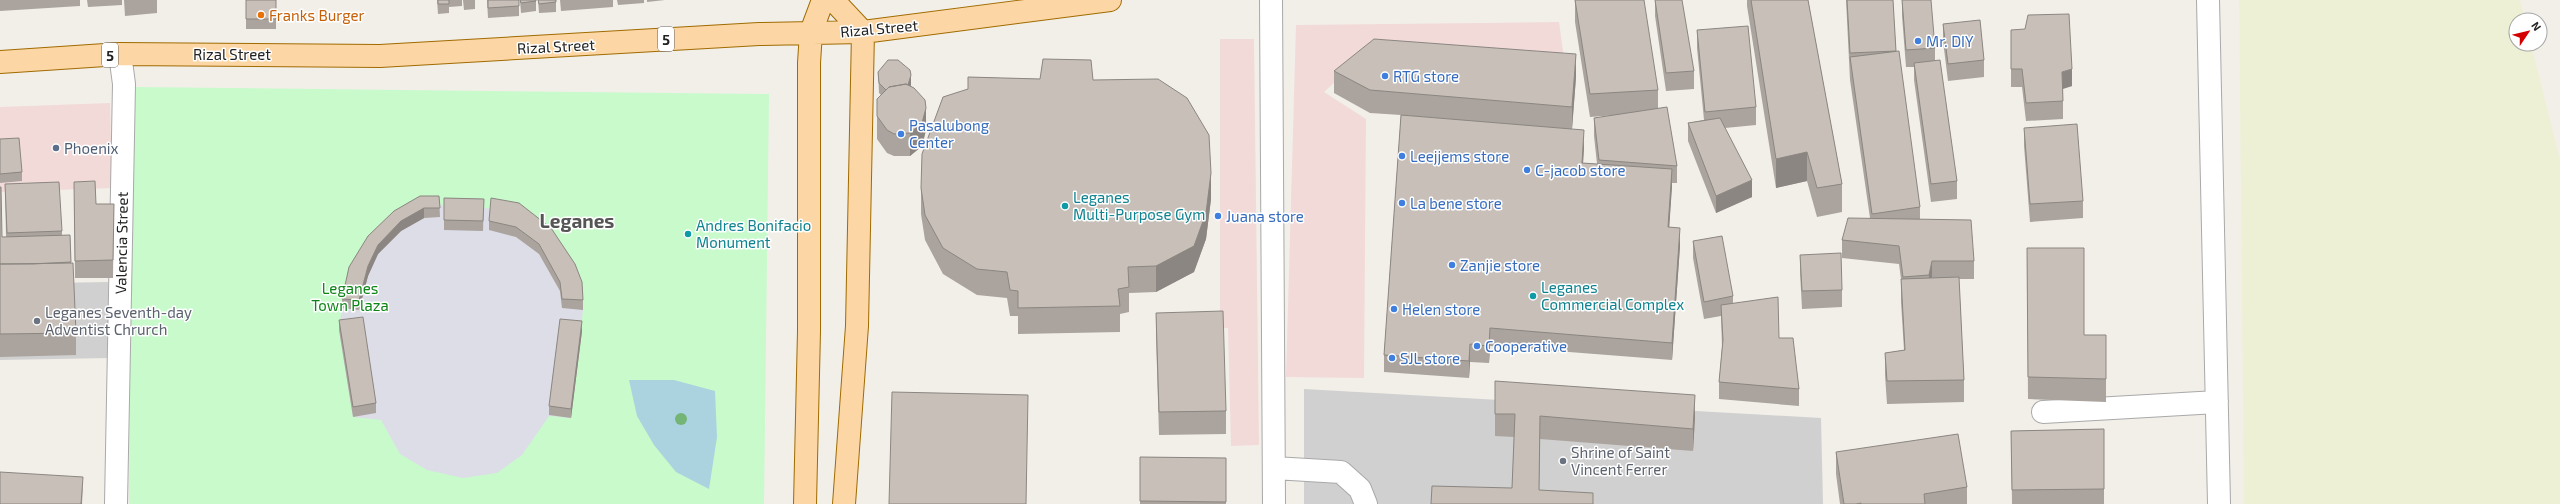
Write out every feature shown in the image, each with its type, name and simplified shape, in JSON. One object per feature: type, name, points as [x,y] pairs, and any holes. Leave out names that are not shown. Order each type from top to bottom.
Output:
[{"type":"main road","points":[[804,504],[809,331],[811,32],[823,0]]},
{"type":"main road","points":[[833,0],[863,32],[857,326],[844,504]]},
{"type":"main road","name":"Rizal Street","points":[[0,62],[120,54],[380,56],[811,32],[863,32],[1110,0]]},
{"type":"street","points":[[1270,0],[1274,504]]},
{"type":"street","points":[[2208,0],[2219,504]]},
{"type":"street","name":"Valencia Street","points":[[116,504],[124,84],[120,54]]},
{"type":"street","points":[[2043,412],[2217,402]]},
{"type":"street","points":[[1274,468],[1341,472],[1360,489],[1366,504]]},
{"type":"shaded area","points":[[1559,22],[1565,66],[1366,54],[1324,92],[1366,119],[1364,378],[1286,377],[1296,25]]},
{"type":"shaded area","points":[[1220,39],[1254,39],[1259,445],[1231,446],[1228,328],[1220,328]]},
{"type":"shaded area","name":"Phoenix","points":[[110,103],[112,188],[0,192],[0,107]]},
{"type":"shaded area","points":[[439,205],[511,210],[582,291],[583,310],[571,418],[549,416],[522,455],[497,473],[463,478],[427,470],[400,454],[381,420],[353,417],[339,330],[342,308],[368,245]]},
{"type":"shaded area","name":"Leganes Seventh-day Adventist Chrurch","points":[[108,282],[110,358],[0,360],[0,284]]},
{"type":"shaded area","name":"Shrine of Saint Vincent Ferrer","points":[[1304,389],[1821,418],[1823,504],[1304,504]]},
{"type":"green space","points":[[2239,0],[2520,0],[2523,12],[2508,12],[2508,52],[2533,52],[2560,160],[2560,504],[2244,504]]},
{"type":"green space","name":"Leganes Town Plaza","points":[[131,87],[769,94],[764,504],[129,504]]},
{"type":"water","points":[[629,380],[674,380],[715,391],[717,437],[709,489],[676,472],[654,445],[637,416]]},
{"type":"building","name":"Franks Burger","points":[[246,0],[276,0],[276,19],[246,19]]},
{"type":"building","points":[[438,0],[449,0],[449,4],[438,4]]},
{"type":"building","points":[[488,0],[519,0],[519,6],[488,8]]},
{"type":"building","points":[[520,0],[536,0],[536,1],[521,3]]},
{"type":"building","points":[[538,0],[556,0],[556,2],[539,4]]},
{"type":"building","points":[[1575,0],[1644,0],[1658,90],[1590,94]]},
{"type":"building","points":[[1655,0],[1682,0],[1694,71],[1666,73]]},
{"type":"building","points":[[1751,0],[1808,0],[1842,184],[1817,188],[1807,152],[1776,159]]},
{"type":"building","points":[[1847,0],[1893,0],[1896,51],[1850,53]]},
{"type":"building","name":"Mr. DIY","points":[[1902,0],[1931,0],[1935,48],[1906,50]]},
{"type":"building","points":[[2069,14],[2072,69],[2062,72],[2063,101],[2026,103],[2022,69],[2011,69],[2011,30],[2025,29],[2028,15]]},
{"type":"building","points":[[1980,20],[1984,60],[1948,64],[1943,24]]},
{"type":"building","points":[[1748,26],[1756,107],[1705,112],[1697,30]]},
{"type":"building","points":[[1374,39],[1576,54],[1572,107],[1370,90],[1334,71]]},
{"type":"building","points":[[1899,51],[1920,207],[1872,214],[1850,57]]},
{"type":"building","name":"Leganes Multi-Purpose Gym","points":[[1043,59],[1091,60],[1093,80],[1158,79],[1187,98],[1209,135],[1211,173],[1206,213],[1194,246],[1156,266],[1128,267],[1129,287],[1118,289],[1120,306],[1018,308],[1018,291],[1010,290],[1007,272],[977,269],[943,248],[925,215],[921,188],[922,154],[943,97],[968,89],[968,77],[1040,79]]},
{"type":"building","points":[[888,60],[898,60],[910,70],[911,75],[908,85],[906,84],[889,87],[886,90],[879,83],[878,72]]},
{"type":"building","points":[[1940,60],[1957,181],[1931,184],[1914,63]]},
{"type":"building","points":[[906,84],[914,88],[925,100],[926,108],[922,123],[910,133],[894,134],[887,130],[877,116],[877,99],[889,87]]},
{"type":"building","points":[[1667,107],[1677,166],[1599,160],[1594,118]]},
{"type":"building","name":"Leganes Commercial Complex","points":[[1401,115],[1584,130],[1582,163],[1672,169],[1668,227],[1680,228],[1672,343],[1490,328],[1489,346],[1470,344],[1469,361],[1384,355]]},
{"type":"building","points":[[1720,118],[1752,180],[1716,196],[1688,123]]},
{"type":"building","points":[[2077,124],[2083,201],[2030,204],[2024,128]]},
{"type":"building","points":[[19,138],[22,172],[0,174],[0,139]]},
{"type":"building","points":[[95,181],[96,204],[114,204],[113,260],[75,261],[74,182]]},
{"type":"building","points":[[59,182],[62,231],[7,233],[5,184]]},
{"type":"building","points":[[0,187],[2,237],[70,235],[71,262],[0,264]]},
{"type":"building","points":[[420,196],[439,196],[440,208],[424,208],[401,221],[378,245],[368,266],[359,300],[342,299],[349,267],[368,236],[394,211]]},
{"type":"building","points":[[444,198],[484,199],[483,221],[444,220]]},
{"type":"building","points":[[491,198],[519,203],[551,228],[575,264],[582,282],[583,300],[562,299],[560,282],[539,244],[516,227],[489,221]]},
{"type":"building","points":[[1848,218],[1971,220],[1974,261],[1932,261],[1929,275],[1903,277],[1899,246],[1842,240]]},
{"type":"building","points":[[1722,236],[1733,296],[1704,302],[1693,241]]},
{"type":"building","points":[[2027,248],[2084,248],[2084,335],[2106,335],[2106,379],[2028,377]]},
{"type":"building","points":[[1841,253],[1842,290],[1802,291],[1800,255]]},
{"type":"building","name":"Leganes Seventh-day Adventist Chrurch","points":[[73,263],[76,333],[0,334],[0,264]]},
{"type":"building","points":[[1959,277],[1964,380],[1887,381],[1885,353],[1905,350],[1901,279]]},
{"type":"building","points":[[1778,297],[1779,338],[1793,338],[1799,389],[1719,382],[1723,340],[1721,305]]},
{"type":"building","points":[[1223,311],[1226,411],[1159,412],[1156,313]]},
{"type":"building","points":[[363,317],[376,403],[353,407],[339,320]]},
{"type":"building","points":[[560,319],[582,321],[571,409],[549,406]]},
{"type":"building","points":[[1495,381],[1695,395],[1693,429],[1540,416],[1539,490],[1593,493],[1593,504],[1431,504],[1432,486],[1512,488],[1515,414],[1495,414]]},
{"type":"building","points":[[892,392],[1028,395],[1026,504],[889,504]]},
{"type":"building","points":[[2104,429],[2104,489],[2012,490],[2011,431]]},
{"type":"building","points":[[1958,434],[1967,487],[1924,494],[1925,504],[1844,504],[1836,452]]},
{"type":"building","points":[[1140,457],[1226,458],[1226,502],[1140,501]]},
{"type":"building","points":[[0,472],[83,477],[81,504],[0,504]]},
{"type":"place","name":"Franks Burger","points":[[261,15]]},
{"type":"place","name":"Mr. DIY","points":[[1918,41]]},
{"type":"place","name":"RTG store","points":[[1385,76]]},
{"type":"place","name":"Pasalubong Center","points":[[901,134]]},
{"type":"place","name":"Phoenix","points":[[56,148]]},
{"type":"place","name":"Leejjems store","points":[[1402,156]]},
{"type":"place","name":"C-jacob store","points":[[1527,170]]},
{"type":"place","name":"La bene store","points":[[1402,203]]},
{"type":"place","name":"Leganes Multi-Purpose Gym","points":[[1065,206]]},
{"type":"place","name":"Juana store","points":[[1218,216]]},
{"type":"place","name":"Andres Bonifacio Monument","points":[[688,234]]},
{"type":"place","name":"Zanjie store","points":[[1452,265]]},
{"type":"place","name":"Leganes Commercial Complex","points":[[1533,296]]},
{"type":"place","name":"Helen store","points":[[1394,309]]},
{"type":"place","name":"Leganes Seventh-day Adventist Chrurch","points":[[37,321]]},
{"type":"place","name":"Cooperative","points":[[1477,346]]},
{"type":"place","name":"SJL store","points":[[1392,358]]},
{"type":"place","name":"Shrine of Saint Vincent Ferrer","points":[[1563,461]]},
{"type":"district","name":"Leganes","points":[[577,220]]}]
